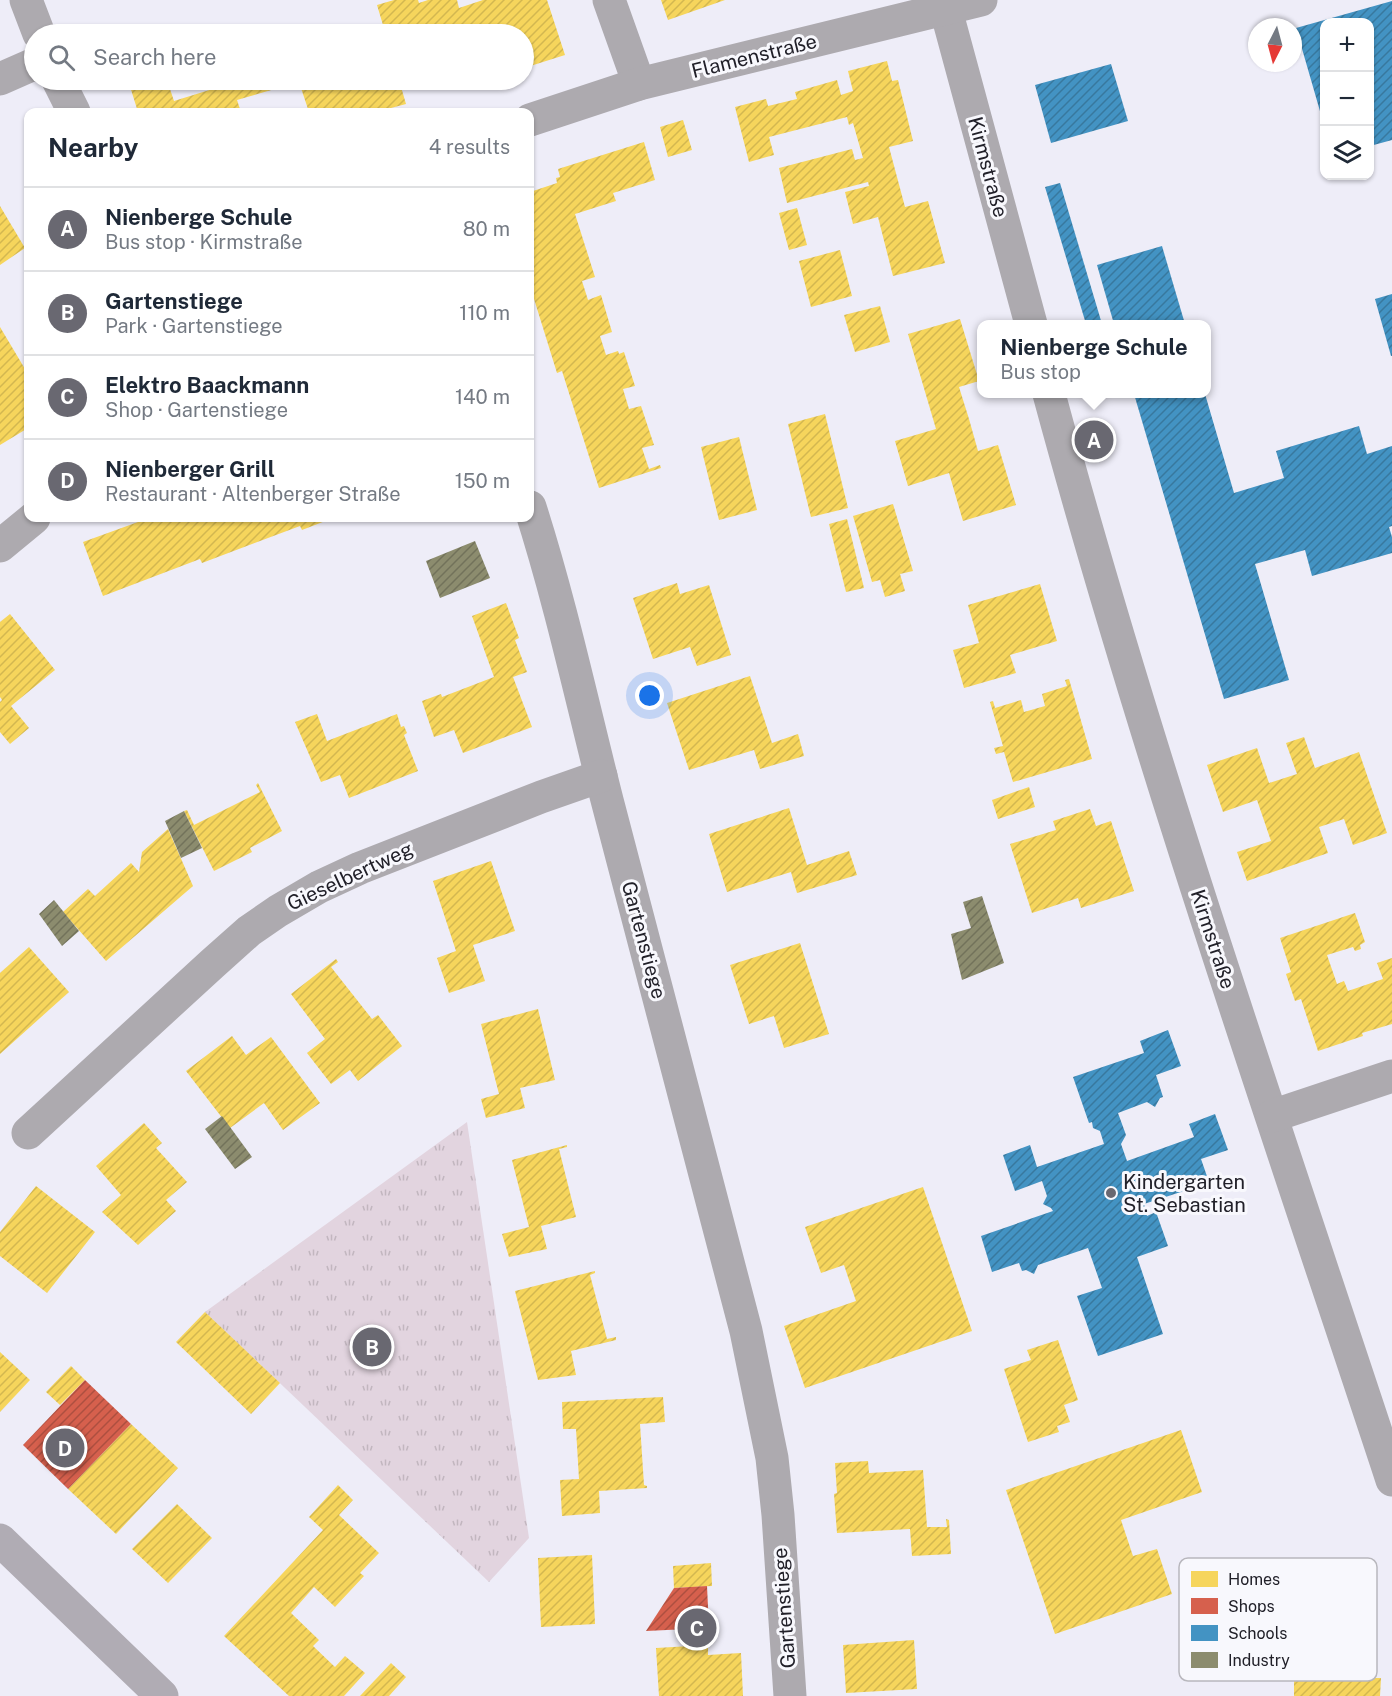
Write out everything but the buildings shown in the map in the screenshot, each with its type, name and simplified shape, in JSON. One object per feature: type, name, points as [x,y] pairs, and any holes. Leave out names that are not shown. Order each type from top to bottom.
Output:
[{"type":"main road","points":[[5,1554],[162,1696]]},
{"type":"street","points":[[26,0],[35,24]]},
{"type":"street","points":[[609,0],[639,84]]},
{"type":"street","name":"Flamenstraße","points":[[534,119],[639,84],[981,0]]},
{"type":"street","name":"Kirmstraße","points":[[946,10],[1029,320]]},
{"type":"street","points":[[0,79],[24,68]]},
{"type":"street","points":[[63,90],[72,108]]},
{"type":"street","name":"Kirmstraße","points":[[1050,398],[1150,739],[1209,927],[1392,1480]]},
{"type":"street","name":"Gartenstiege","points":[[534,520],[551,574],[760,1392],[772,1458],[778,1515],[790,1696]]},
{"type":"street","points":[[0,546],[29,522]]},
{"type":"street","name":"Gieselbertweg","points":[[28,1133],[212,963],[278,910],[360,868],[601,776]]},
{"type":"street","points":[[1272,1116],[1392,1076]]},
{"type":"green space","points":[[467,1122],[529,1538],[489,1582],[205,1312]]},
{"type":"place","name":"Nienberge Schule","points":[[1094,440]]},
{"type":"place","name":"Kindergarten St. Sebastian","points":[[1111,1193]]},
{"type":"place","name":"Gartenstiege","points":[[372,1347]]},
{"type":"place","name":"Nienberger Grill","points":[[65,1448]]},
{"type":"place","name":"Elektro Baackmann","points":[[697,1628]]}]
